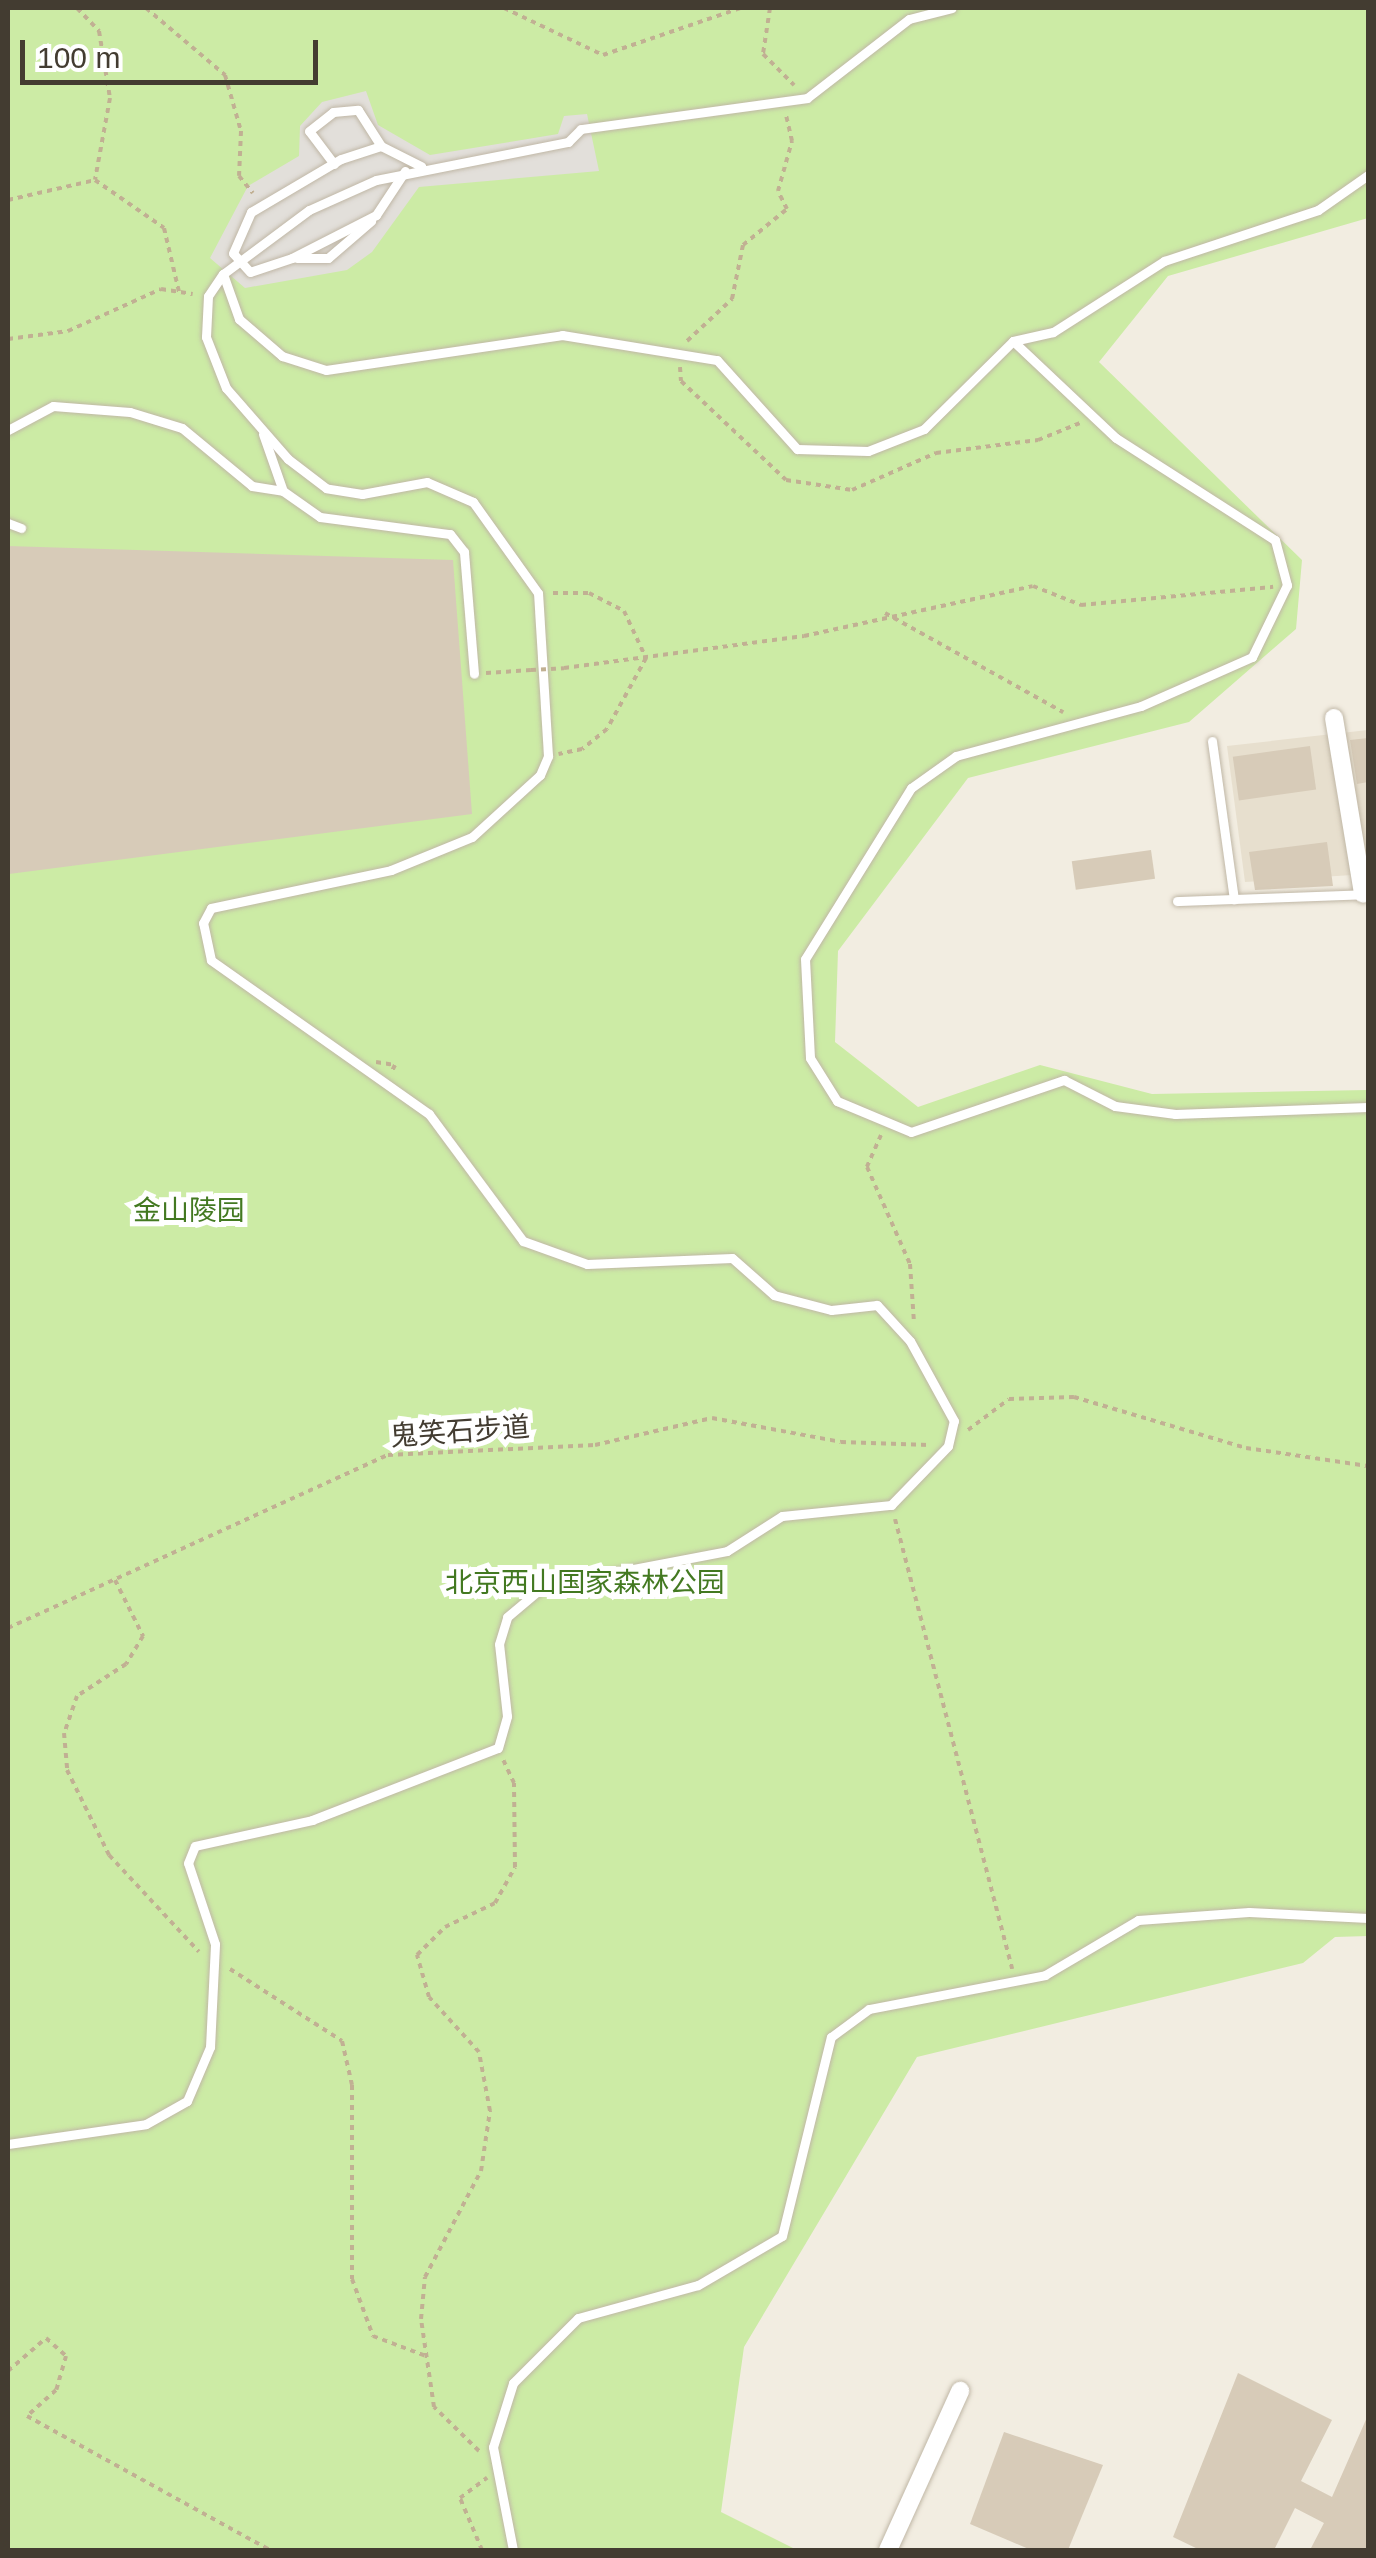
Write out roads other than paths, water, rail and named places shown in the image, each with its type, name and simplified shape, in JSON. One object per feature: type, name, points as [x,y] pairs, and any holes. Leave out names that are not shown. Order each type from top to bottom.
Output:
[{"type":"street","points":[[1334,718],[1366,894]]},
{"type":"street","points":[[888,2550],[960,2391]]},
{"type":"lane","points":[[8,2144],[146,2124],[187,2101],[210,2047],[214,1961],[210,1914],[188,1864],[195,1846],[312,1820],[498,1748],[507,1716],[499,1644],[507,1617],[544,1586],[726,1550],[782,1516],[891,1505],[948,1446],[954,1421],[910,1341],[877,1305],[831,1310],[774,1295],[732,1258],[587,1264],[523,1241],[429,1114],[211,960],[203,923],[211,908],[391,870],[472,836],[540,775],[548,756],[538,593],[473,502],[427,482],[362,494],[326,488],[260,427],[226,388],[206,337],[208,296],[223,274],[308,210],[405,171],[568,142],[580,129],[807,98],[909,19],[952,8]]},
{"type":"lane","points":[[334,164],[309,131],[333,112],[358,110],[382,146],[422,166]]},
{"type":"lane","points":[[382,146],[334,164],[263,205],[239,240],[239,262],[250,272],[292,258],[350,247],[405,171]]},
{"type":"lane","points":[[223,274],[239,318],[282,356],[326,370],[562,336],[717,360],[796,448],[868,451],[924,429],[1013,341],[1053,332],[1164,260],[1318,210],[1368,175]]},
{"type":"lane","points":[[292,258],[376,215]]},
{"type":"lane","points":[[1013,341],[1116,438],[1275,540],[1287,585],[1252,657],[1140,706],[956,756],[911,788],[805,959],[810,1058],[837,1101],[886,1123],[932,1130],[1064,1080],[1115,1106],[1175,1114],[1368,1107]]},
{"type":"lane","points":[[8,430],[53,406],[130,412],[182,428],[252,486],[283,491],[320,517],[450,534],[464,552],[474,674]]},
{"type":"lane","points":[[260,427],[283,491]]},
{"type":"lane","points":[[8,524],[21,528]]},
{"type":"lane","points":[[1212,741],[1234,898]]},
{"type":"lane","points":[[1177,900],[1366,894]]},
{"type":"lane","points":[[513,2550],[493,2447],[513,2383],[578,2318],[698,2285],[782,2236],[831,2037],[870,2010],[1044,1974],[1138,1920],[1249,1912],[1368,1918]]},
{"type":"park label","name":"金山陵园","points":[[189,1211]]},
{"type":"park label","name":"北京西山国家森林公园","points":[[585,1583]]}]
